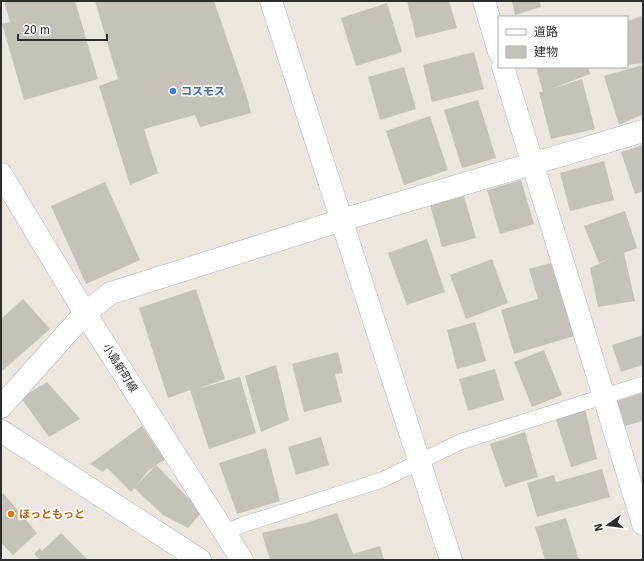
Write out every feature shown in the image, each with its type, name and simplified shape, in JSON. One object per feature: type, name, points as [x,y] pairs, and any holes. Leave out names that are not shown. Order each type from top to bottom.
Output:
[{"type":"street","points":[[270,1],[452,560]]},
{"type":"street","points":[[484,1],[498,49]]},
{"type":"street","points":[[503,68],[643,524]]},
{"type":"street","points":[[1,406],[85,313],[111,293],[342,220],[643,131]]},
{"type":"street","name":"小島新町線","points":[[1,174],[85,313],[242,560]]},
{"type":"street","points":[[1,431],[200,560]]},
{"type":"lane","points":[[225,533],[242,525],[382,480],[460,442],[643,384]]},
{"type":"building","points":[[4,1],[75,1],[98,79],[24,100],[2,24],[10,22]]},
{"type":"building","name":"コスモス","points":[[95,1],[214,1],[247,97],[251,113],[200,127],[195,115],[144,129],[158,173],[130,185],[99,86],[118,79]]},
{"type":"building","points":[[407,1],[449,1],[457,28],[416,38]]},
{"type":"building","points":[[512,1],[540,1],[541,7],[515,15]]},
{"type":"building","points":[[387,3],[402,52],[356,66],[341,18]]},
{"type":"building","points":[[643,16],[643,63],[628,65],[628,21]]},
{"type":"building","points":[[474,52],[484,89],[432,102],[423,65]]},
{"type":"building","points":[[643,65],[643,114],[619,125],[604,76]]},
{"type":"building","points":[[404,67],[416,109],[380,120],[368,77]]},
{"type":"building","points":[[536,68],[588,68],[590,74],[551,89],[582,79],[595,129],[551,139],[539,92],[543,92]]},
{"type":"building","points":[[478,100],[496,158],[462,168],[444,110]]},
{"type":"building","points":[[430,116],[448,170],[404,185],[386,131]]},
{"type":"building","points":[[643,145],[643,191],[635,194],[621,152]]},
{"type":"building","points":[[604,161],[614,200],[570,211],[560,173]]},
{"type":"building","points":[[521,180],[534,224],[500,234],[487,190]]},
{"type":"building","points":[[105,182],[140,260],[86,284],[51,206]]},
{"type":"building","points":[[464,196],[476,238],[442,247],[430,205]]},
{"type":"building","points":[[625,211],[637,248],[624,253],[635,301],[598,307],[590,268],[613,257],[599,263],[584,226]]},
{"type":"building","points":[[427,239],[445,292],[407,305],[388,253]]},
{"type":"building","points":[[492,259],[508,303],[466,319],[450,275]]},
{"type":"building","points":[[551,263],[574,336],[514,354],[501,310],[538,299],[529,269]]},
{"type":"building","points":[[196,289],[225,379],[197,389],[240,377],[256,433],[209,449],[190,390],[168,398],[139,308]]},
{"type":"building","points":[[23,299],[50,329],[1,372],[1,319]]},
{"type":"building","points":[[475,322],[486,361],[457,369],[447,330]]},
{"type":"building","points":[[643,335],[643,365],[621,372],[612,345]]},
{"type":"building","points":[[544,350],[562,395],[532,407],[514,362]]},
{"type":"building","points":[[338,352],[343,373],[335,374],[342,402],[304,412],[292,364]]},
{"type":"building","points":[[276,365],[289,420],[261,432],[245,376]]},
{"type":"building","points":[[495,369],[504,400],[468,411],[459,379]]},
{"type":"building","points":[[47,382],[80,419],[49,437],[21,398]]},
{"type":"building","points":[[643,393],[643,421],[625,426],[617,401]]},
{"type":"building","points":[[585,409],[597,459],[571,467],[555,416]]},
{"type":"building","points":[[142,426],[165,460],[156,465],[202,512],[188,528],[163,515],[134,488],[131,492],[107,468],[103,472],[90,464]],"holes":[[[156,465],[135,487],[148,471]]]},
{"type":"building","points":[[525,432],[538,477],[505,487],[490,444]]},
{"type":"building","points":[[321,437],[329,465],[296,475],[288,447]]},
{"type":"building","points":[[266,448],[280,501],[237,514],[219,463]]},
{"type":"building","points":[[602,469],[610,497],[537,517],[527,483],[554,475],[556,482]]},
{"type":"building","name":"ほっともっと","points":[[3,493],[37,533],[13,555],[1,543],[1,495]]},
{"type":"building","points":[[337,513],[353,554],[380,546],[384,560],[270,560],[262,533],[309,522]]},
{"type":"building","points":[[566,518],[579,560],[545,560],[535,527]]},
{"type":"building","points":[[61,533],[88,560],[40,560],[34,554],[40,548],[42,551]]},
{"type":"place","name":"コスモス","points":[[173,91]]},
{"type":"place","name":"ほっともっと","points":[[11,514]]}]
